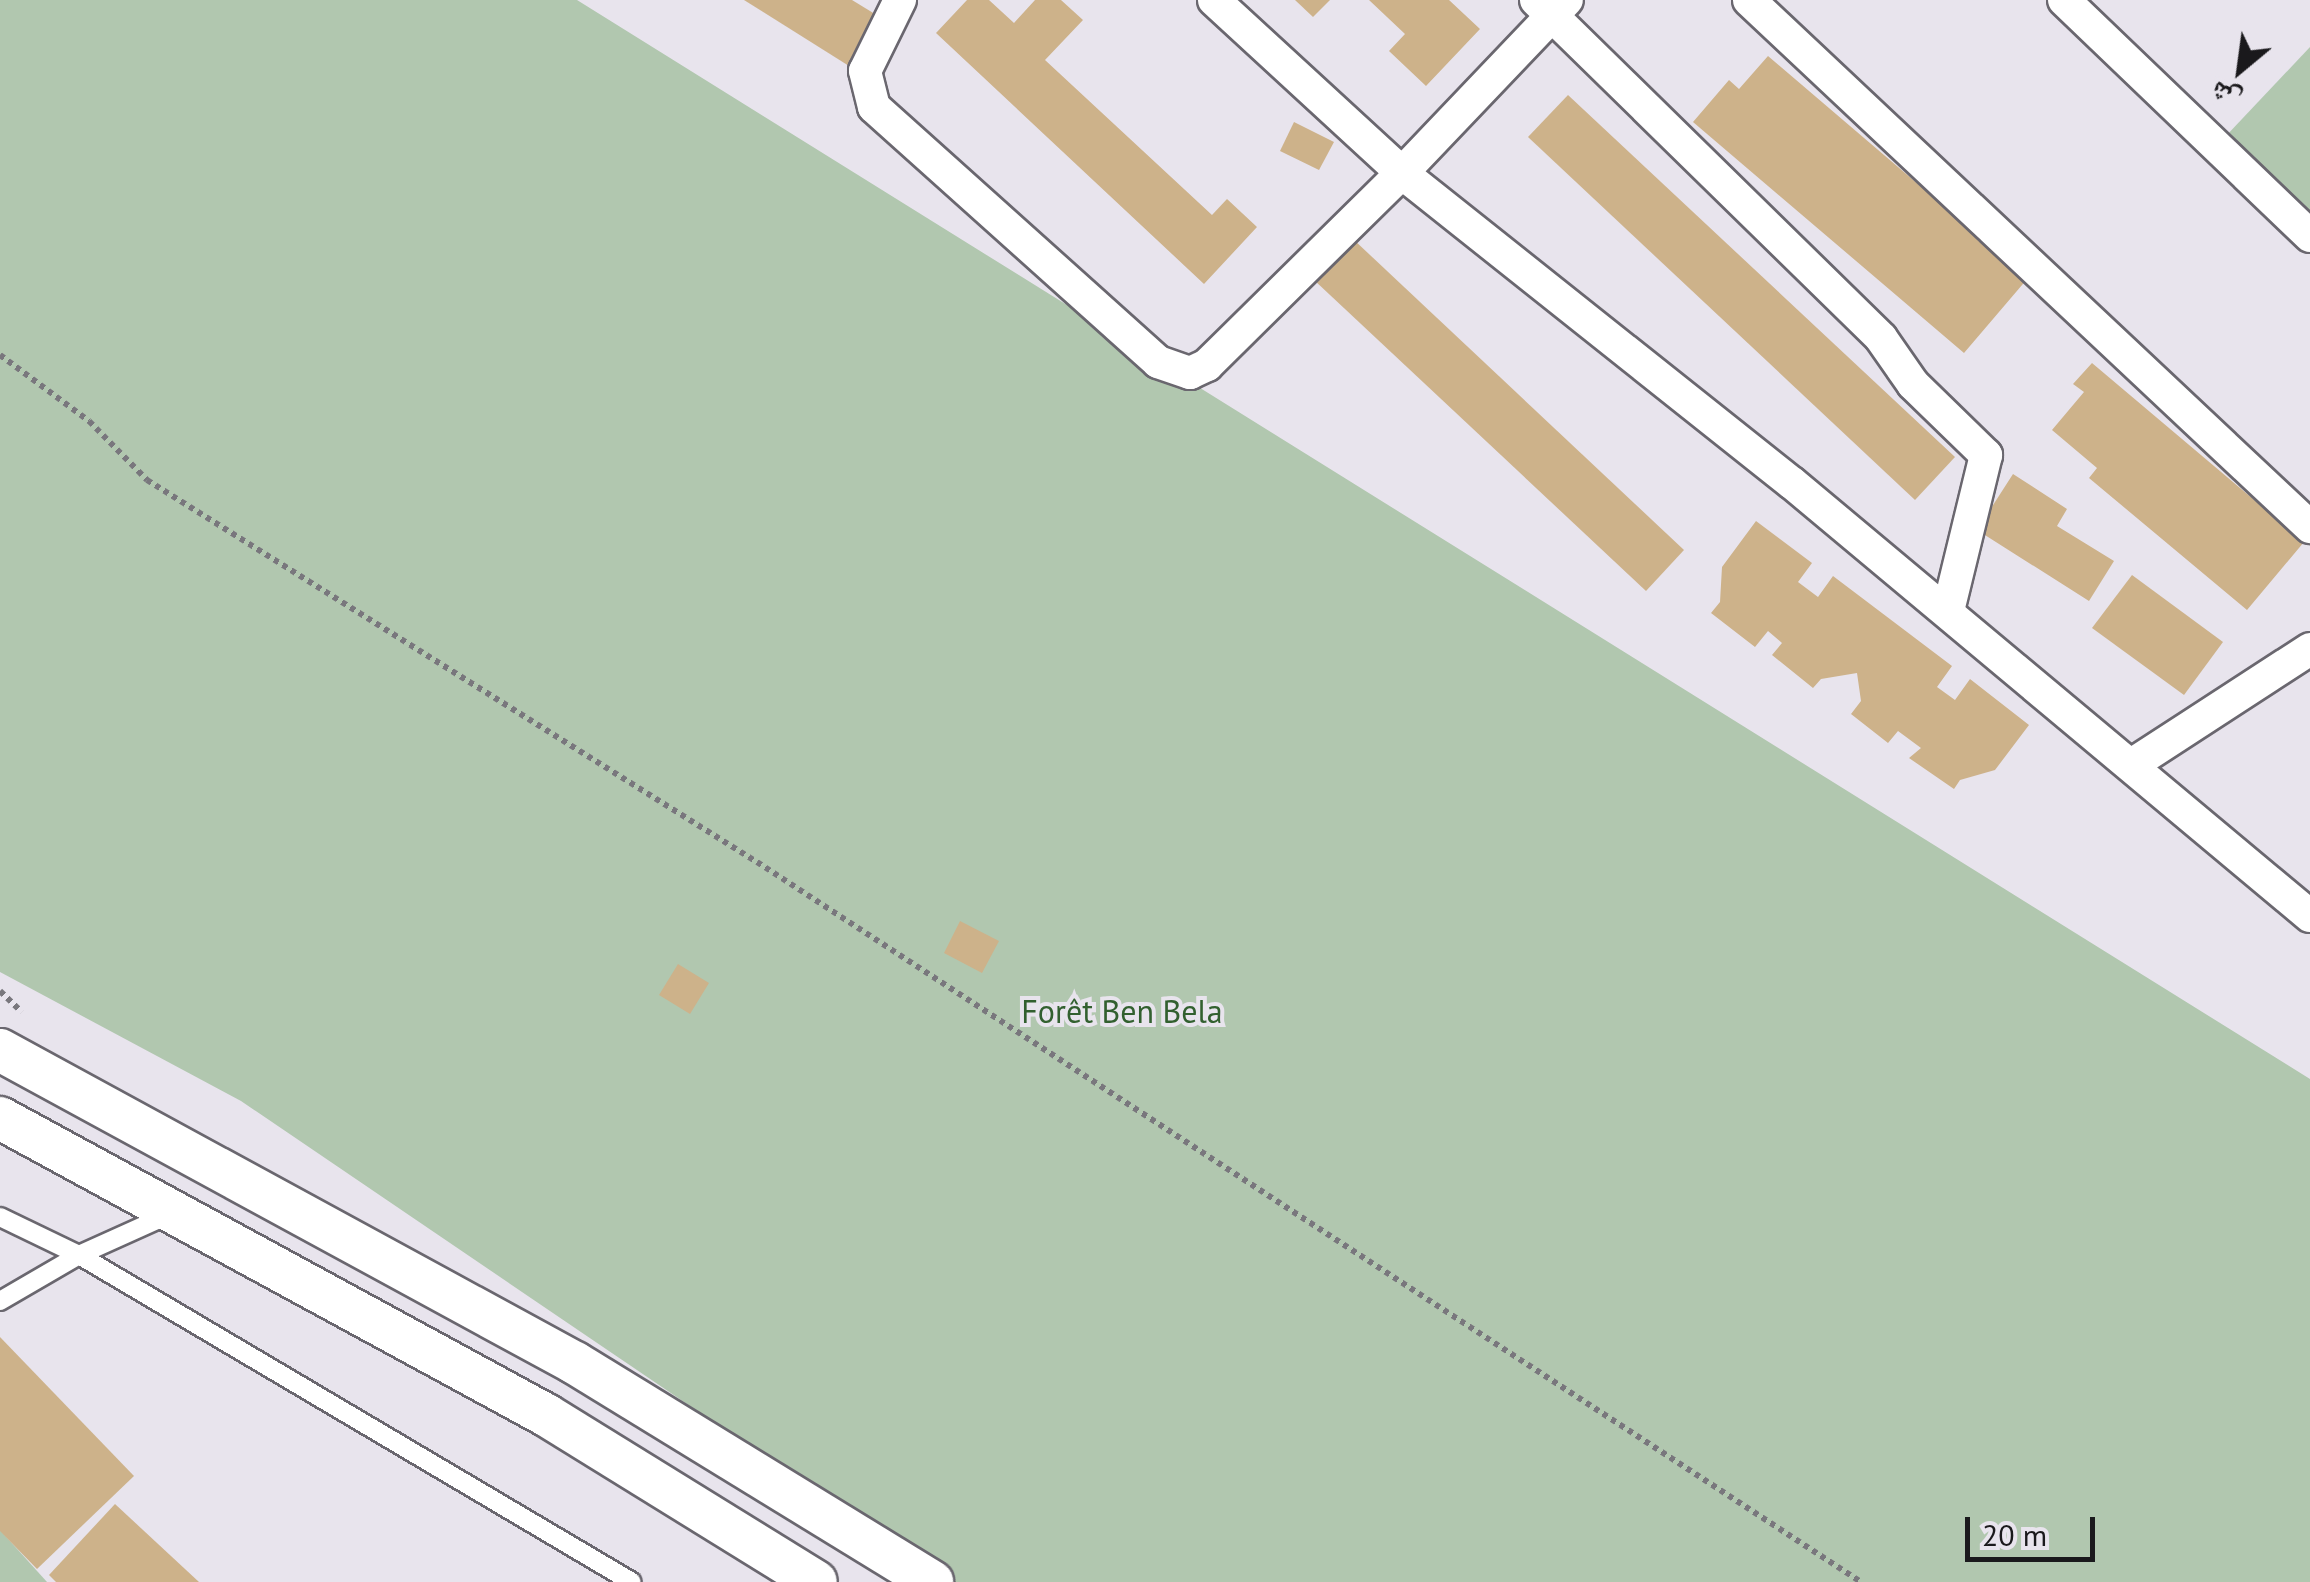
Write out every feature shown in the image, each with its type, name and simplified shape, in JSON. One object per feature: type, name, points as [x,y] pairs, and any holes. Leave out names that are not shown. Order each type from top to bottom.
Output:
[{"type":"street","points":[[1214,0],[1402,173],[1948,611],[2310,916]]},
{"type":"street","points":[[1749,0],[2310,527]]},
{"type":"street","points":[[2064,0],[2310,236]]},
{"type":"street","points":[[892,3],[865,71],[874,107],[1174,372],[1207,365],[1402,173],[1552,5],[1881,338],[1913,384],[1986,455],[1948,611]]},
{"type":"street","points":[[2133,764],[2310,649]]},
{"type":"street","points":[[0,1050],[214,1162],[575,1363],[932,1582]]},
{"type":"street","points":[[0,1118],[179,1210],[546,1415],[816,1582]]},
{"type":"street","points":[[179,1210],[214,1162]]},
{"type":"lane","points":[[0,1302],[79,1254],[179,1210]]},
{"type":"lane","points":[[0,1217],[79,1254],[632,1582]]},
{"type":"path","points":[[0,355],[90,421],[148,480],[757,862],[1862,1582]]},
{"type":"green space","name":"Forêt Ben Bela","points":[[0,0],[577,0],[2310,1079],[2310,1582],[949,1582],[241,1101],[0,972]]},
{"type":"green space","points":[[2310,47],[2310,214],[2225,137]]},
{"type":"green space","points":[[0,1530],[47,1582],[0,1582]]},
{"type":"building","points":[[744,0],[852,0],[888,22],[857,71]]},
{"type":"building","points":[[967,0],[989,0],[1014,23],[1035,0],[1061,0],[1083,20],[1045,60],[1212,215],[1227,199],[1257,227],[1204,284],[936,33]]},
{"type":"building","points":[[1295,0],[1330,0],[1313,17]]},
{"type":"building","points":[[1369,0],[1449,0],[1480,29],[1426,86],[1389,51],[1405,34]]},
{"type":"building","points":[[1768,56],[2028,278],[1964,353],[1693,122],[1729,80],[1739,89]]},
{"type":"building","points":[[1568,95],[1955,457],[1915,500],[1528,137]]},
{"type":"building","points":[[1294,122],[1334,142],[1319,170],[1280,151]]},
{"type":"building","points":[[1353,239],[1684,550],[1646,591],[1314,280]]},
{"type":"building","points":[[2092,363],[2304,542],[2247,610],[2089,478],[2097,468],[2052,430],[2084,392],[2073,384]]},
{"type":"building","points":[[2013,474],[2067,509],[2057,526],[2114,561],[2089,601],[1977,530]]},
{"type":"building","points":[[1756,521],[1812,563],[1798,582],[1818,597],[1833,576],[1952,666],[1937,687],[1955,700],[1970,679],[2029,725],[1995,770],[1960,780],[1954,789],[1909,758],[1921,748],[1898,731],[1888,743],[1851,714],[1861,701],[1857,673],[1821,679],[1813,688],[1772,655],[1782,643],[1768,631],[1755,647],[1711,613],[1720,602],[1722,567]]},
{"type":"building","points":[[2132,575],[2223,642],[2184,695],[2092,628]]},
{"type":"building","points":[[960,921],[999,941],[982,973],[944,953]]},
{"type":"building","points":[[678,964],[709,983],[690,1014],[659,995]]},
{"type":"building","points":[[0,1337],[134,1476],[37,1569],[0,1531]]},
{"type":"building","points":[[115,1504],[199,1582],[56,1582],[49,1575]]}]
